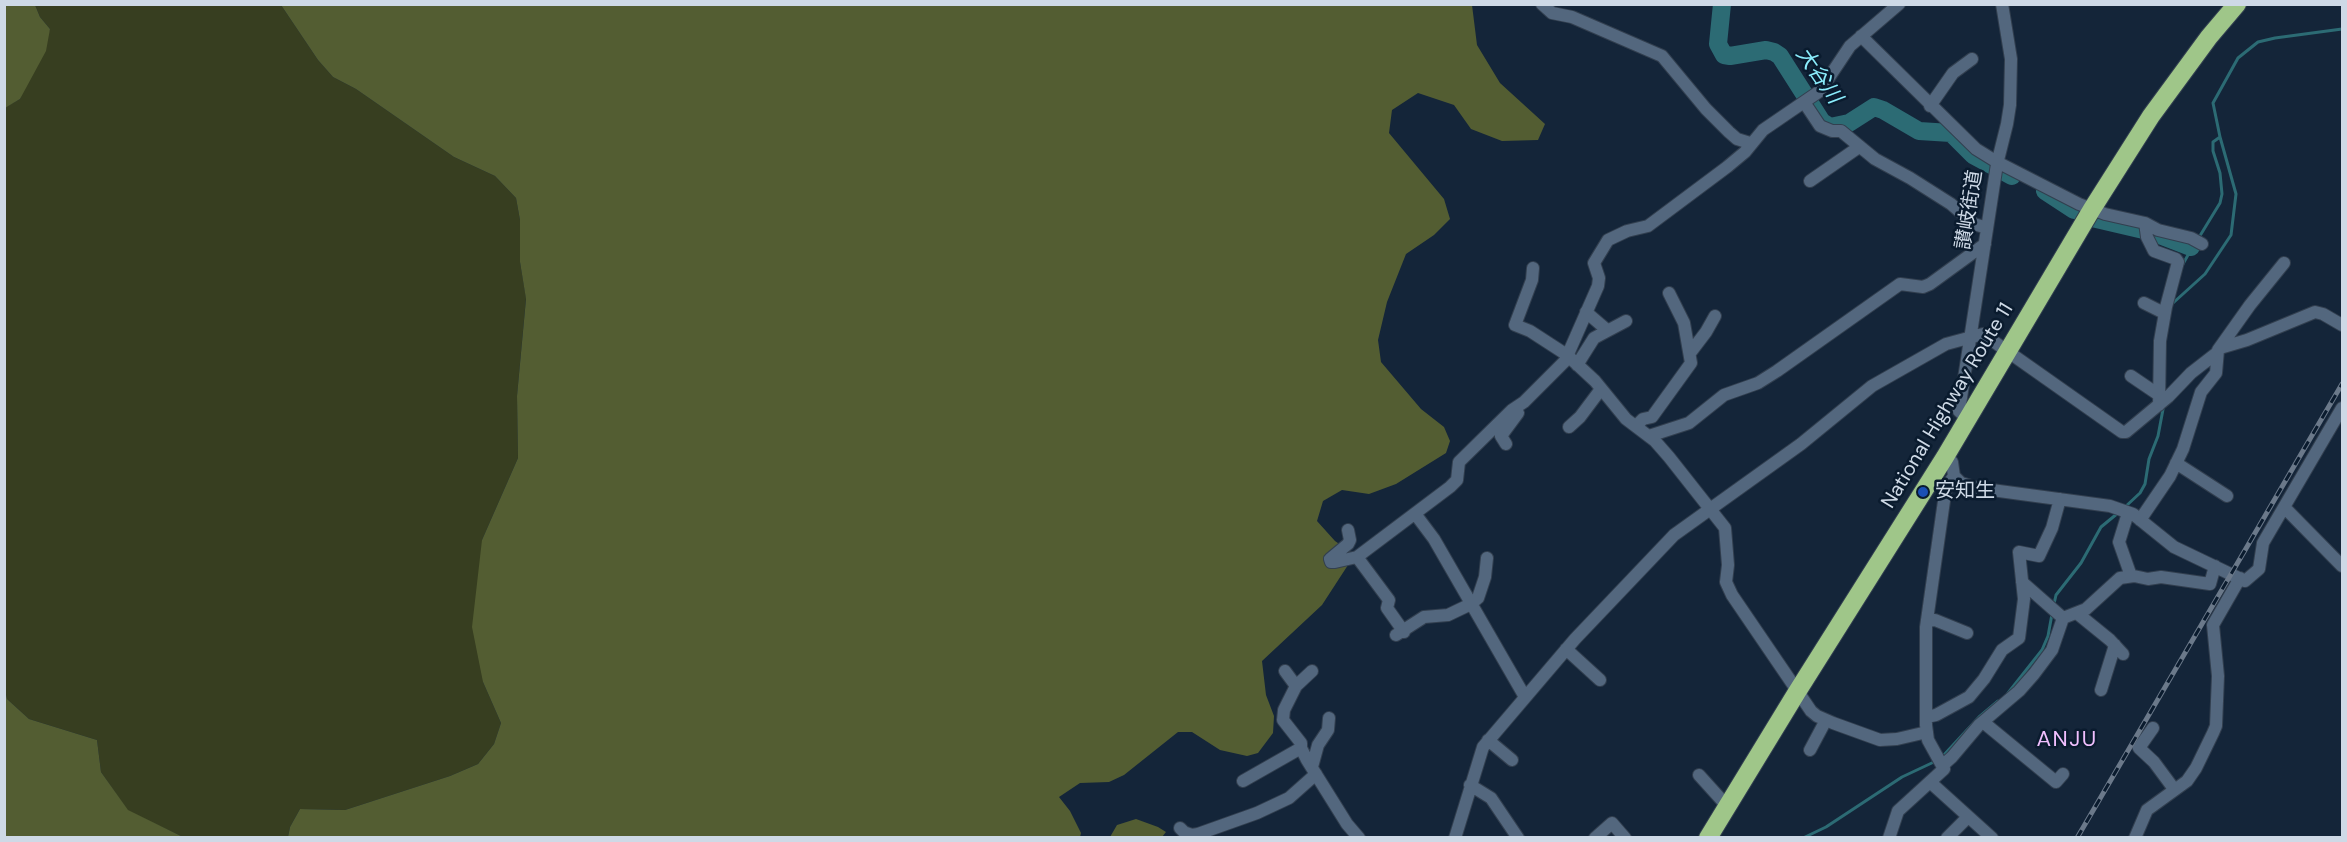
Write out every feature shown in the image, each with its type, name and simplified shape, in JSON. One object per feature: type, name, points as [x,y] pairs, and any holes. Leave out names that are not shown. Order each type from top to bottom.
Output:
[{"type":"highway","name":"National Highway Route 11","points":[[1708,837],[1945,457],[2092,209],[2151,116],[2209,37],[2237,4]]},
{"type":"street","points":[[1542,4],[1552,13],[1572,17],[1662,56],[1706,109],[1729,132],[1737,139],[1750,143]]},
{"type":"street","points":[[1348,530],[1350,540],[1348,544],[1330,559],[1331,562],[1357,556],[1416,515],[1450,487],[1457,480],[1459,462],[1564,361],[1599,278],[1594,263],[1608,240],[1627,231],[1648,226],[1727,167],[1745,152],[1750,143],[1763,130],[1820,91],[1850,46],[1899,4]]},
{"type":"street","name":"讃岐街道","points":[[1968,419],[1959,411],[1997,166],[2007,124],[2011,84],[2008,32],[2002,4]]},
{"type":"street","points":[[1861,36],[1930,106],[1997,166],[2105,214],[2145,223],[2158,230],[2191,238],[2202,244]]},
{"type":"street","points":[[1930,106],[1953,74],[1972,59]]},
{"type":"street","points":[[1804,102],[1820,126],[1832,131],[1841,131],[1875,159],[1911,178],[1951,204],[1974,224],[1988,228]]},
{"type":"street","points":[[1810,181],[1859,147]]},
{"type":"street","points":[[2145,223],[2147,237],[2152,242],[2154,251],[2178,262],[2164,313],[2158,357],[2159,400]]},
{"type":"street","points":[[1648,435],[1689,423],[1724,395],[1758,383],[1777,371],[1900,284],[1923,287],[1930,284],[1985,244]]},
{"type":"street","points":[[1455,837],[1470,785],[1488,740],[1566,649],[1662,546],[1709,509],[1801,444],[1872,386],[1946,345],[1983,334],[2122,432],[2130,430],[2159,400],[2219,350],[2250,305],[2284,263]]},
{"type":"street","points":[[1533,268],[1532,280],[1515,325],[1530,331],[1567,355],[1601,389],[1626,419],[1648,435],[1669,457],[1725,528],[1726,582],[1732,595],[1811,711],[1826,720],[1880,740],[1897,739],[1927,732]]},
{"type":"street","points":[[1636,426],[1643,419],[1652,417],[1691,363],[1684,323],[1669,293]]},
{"type":"street","points":[[2144,303],[2164,313]]},
{"type":"street","points":[[1586,312],[1607,330]]},
{"type":"street","points":[[2219,350],[2315,312],[2343,325]]},
{"type":"street","points":[[1690,353],[1715,316]]},
{"type":"street","points":[[1577,365],[1594,338],[1626,321]]},
{"type":"street","points":[[2140,520],[2170,476],[2183,449],[2201,392],[2216,373],[2219,350]]},
{"type":"street","points":[[2131,376],[2159,400]]},
{"type":"street","points":[[1569,427],[1580,417],[1601,389]]},
{"type":"street","points":[[1506,444],[1501,436],[1519,411],[1519,405]]},
{"type":"street","points":[[1945,457],[1952,462],[1954,476],[1961,483],[1977,488],[2110,506],[2128,513],[2174,547],[2245,581],[2259,569],[2263,543],[2343,408]]},
{"type":"street","points":[[2176,463],[2227,496]]},
{"type":"street","points":[[1889,837],[1898,811],[1944,769],[1928,740],[1927,732],[1927,621],[1946,487],[1954,476]]},
{"type":"street","points":[[1926,717],[1936,715],[1969,697],[1984,679],[2002,650],[2019,638],[2024,599],[2019,552],[2039,556],[2052,528],[2060,499]]},
{"type":"street","points":[[2284,507],[2340,559]]},
{"type":"street","points":[[2128,513],[2119,542],[2131,576]]},
{"type":"street","points":[[1416,515],[1434,539],[1525,697]]},
{"type":"street","points":[[1357,556],[1389,600],[1387,608],[1400,633],[1424,617],[1440,617],[1471,604],[1478,598],[1485,577],[1487,558]]},
{"type":"street","points":[[2063,618],[2086,609],[2120,579],[2131,576],[2148,579],[2180,579],[2210,584],[2215,566]]},
{"type":"street","points":[[2134,837],[2147,810],[2187,781],[2196,768],[2216,726],[2218,676],[2213,625],[2216,616],[2240,578]]},
{"type":"street","points":[[2022,582],[2063,618]]},
{"type":"street","points":[[2078,614],[2119,650],[2101,690]]},
{"type":"street","points":[[1943,765],[1983,722],[2019,691],[2034,674],[2052,650],[2063,618]]},
{"type":"street","points":[[1927,621],[1935,620],[1967,633]]},
{"type":"street","points":[[1566,649],[1600,680]]},
{"type":"street","points":[[1285,671],[1296,686]]},
{"type":"street","points":[[1312,671],[1296,686],[1283,715],[1289,729],[1301,743],[1301,748],[1314,771],[1347,824],[1359,837]]},
{"type":"street","points":[[1180,828],[1192,836],[1231,824],[1289,798],[1314,771],[1318,745],[1328,730],[1329,718]]},
{"type":"street","points":[[1810,750],[1826,720]]},
{"type":"street","points":[[1983,722],[2056,782],[2063,774]]},
{"type":"street","points":[[2153,728],[2139,748],[2154,762],[2174,789]]},
{"type":"street","points":[[1488,740],[1512,760]]},
{"type":"street","points":[[1243,781],[1301,748]]},
{"type":"street","points":[[1699,775],[1727,806]]},
{"type":"street","points":[[1930,782],[1992,837]]},
{"type":"street","points":[[1470,785],[1491,798],[1518,837]]},
{"type":"street","points":[[1947,837],[1968,817]]},
{"type":"street","points":[[1595,837],[1612,823],[1625,837]]},
{"type":"green space","points":[[5,4],[35,5],[40,17],[50,29],[46,51],[20,99],[5,108]]},
{"type":"green space","points":[[35,5],[281,5],[318,60],[333,77],[356,89],[454,157],[495,176],[516,198],[520,220],[520,262],[526,298],[517,396],[518,458],[482,540],[483,682],[501,723],[494,744],[478,764],[450,776],[345,810],[300,809],[290,827],[288,837],[183,837],[128,811],[101,772],[97,740],[29,719],[7,699],[4,686],[4,108],[20,99],[50,29],[40,17]]},
{"type":"green space","points":[[281,5],[1472,5],[1477,45],[1500,83],[1545,124],[1538,140],[1502,141],[1471,129],[1454,105],[1418,93],[1392,110],[1389,133],[1444,199],[1450,219],[1434,235],[1406,254],[1387,302],[1378,340],[1381,362],[1421,409],[1444,427],[1450,441],[1446,453],[1396,484],[1369,494],[1342,490],[1323,501],[1317,521],[1335,541],[1348,550],[1348,565],[1322,605],[1262,661],[1266,695],[1274,716],[1273,733],[1258,753],[1247,756],[1220,750],[1192,732],[1178,732],[1124,775],[1109,782],[1080,783],[1059,797],[1070,811],[1081,833],[1080,837],[288,837],[290,827],[300,809],[345,810],[450,776],[478,764],[494,744],[501,723],[483,682],[472,627],[482,540],[518,458],[517,396],[526,299],[520,262],[520,220],[516,198],[495,176],[454,157],[356,89],[333,77],[318,60]]},
{"type":"green space","points":[[4,686],[7,699],[29,719],[97,740],[101,772],[128,810],[183,837],[5,837]]},
{"type":"green space","points":[[1136,819],[1166,832],[1162,837],[1110,837],[1117,825]]},
{"type":"waterway","name":"大谷川","points":[[1722,4],[1718,44],[1724,55],[1766,50],[1780,56],[1822,122],[1830,127],[1849,123],[1874,107],[1919,131],[1951,133],[1973,155],[2012,176]]},
{"type":"waterway","points":[[2198,239],[2220,203],[2222,194],[2220,173],[2213,151],[2213,142],[2220,137],[2213,103],[2238,58],[2258,42],[2342,29]]},
{"type":"waterway","points":[[2173,303],[2205,274],[2231,235],[2236,194],[2220,137]]},
{"type":"waterway","name":"大谷川","points":[[2045,191],[2074,210]]},
{"type":"waterway","name":"大谷川","points":[[2092,218],[2152,232],[2191,247]]},
{"type":"waterway","points":[[2183,264],[2194,244]]},
{"type":"waterway","points":[[2125,507],[2140,493],[2145,484],[2149,459],[2158,436],[2164,404]]},
{"type":"waterway","points":[[2054,604],[2056,595],[2081,563],[2101,527],[2118,513]]},
{"type":"waterway","points":[[2008,693],[2042,650],[2048,636],[2052,614]]},
{"type":"waterway","points":[[1942,757],[1979,717],[1998,701]]},
{"type":"waterway","points":[[1803,838],[1826,827],[1902,777],[1936,761]]},
{"type":"railway","points":[[2077,838],[2342,384]]},
{"type":"place","name":"安知生","points":[[1923,492]]},
{"type":"district","name":"ANJU","points":[[2067,740]]}]
